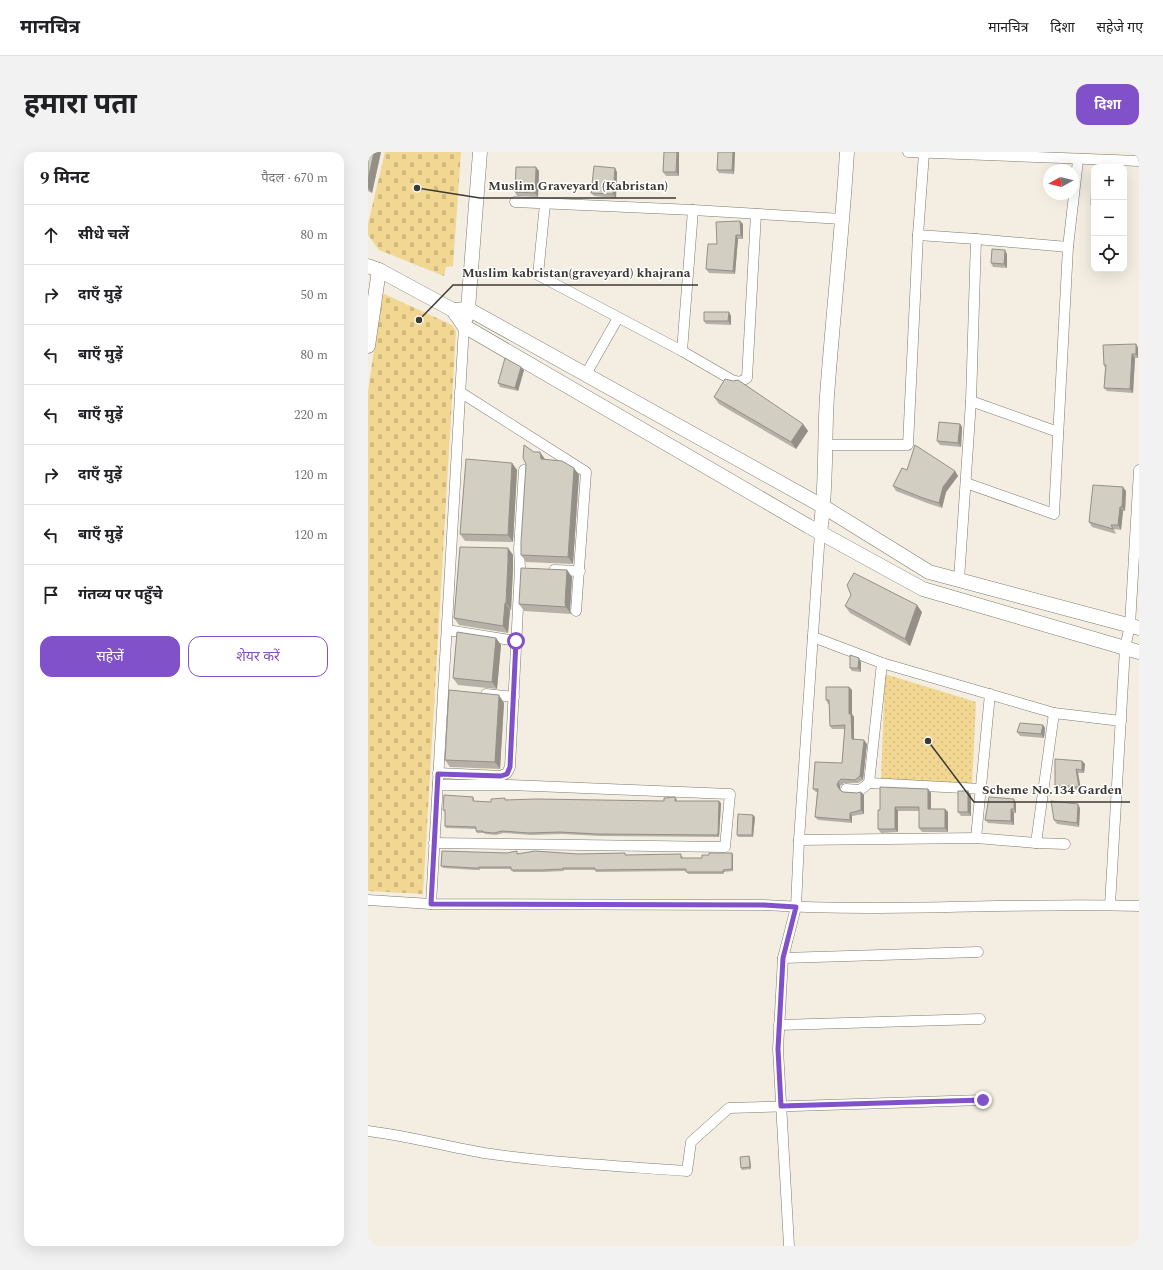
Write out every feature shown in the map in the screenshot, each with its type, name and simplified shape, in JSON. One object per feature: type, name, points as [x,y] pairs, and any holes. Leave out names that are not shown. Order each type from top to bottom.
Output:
[{"type":"street","points":[[431,904],[438,774],[447,691],[447,630],[455,547],[460,392],[464,326],[468,309],[480,152]]},
{"type":"street","points":[[789,1246],[778,1049],[779,1025],[783,958],[796,907],[799,840],[820,532],[824,507],[828,390],[847,152]]},
{"type":"street","points":[[825,445],[908,445],[918,234],[917,152],[1078,160],[1139,161]]},
{"type":"street","points":[[966,483],[1054,514],[1068,247],[1078,160]]},
{"type":"street","points":[[515,202],[693,210],[842,219]]},
{"type":"street","points":[[545,204],[538,275],[682,351],[732,380],[740,382],[747,378],[756,214]]},
{"type":"street","points":[[682,351],[693,210]]},
{"type":"street","points":[[918,234],[1068,247]]},
{"type":"street","points":[[959,580],[971,401],[976,239]]},
{"type":"street","points":[[368,346],[374,268],[453,310],[464,326],[820,532],[923,589],[1139,652]]},
{"type":"street","points":[[453,310],[468,309],[824,507],[929,572],[1134,627]]},
{"type":"street","points":[[586,374],[618,318]]},
{"type":"street","points":[[460,392],[586,472],[576,611]]},
{"type":"street","points":[[971,401],[1058,432]]},
{"type":"street","points":[[438,774],[501,776],[507,774],[510,767],[516,641],[523,568],[515,549],[524,470]]},
{"type":"street","points":[[1110,906],[1125,648],[1134,627],[1139,470]]},
{"type":"street","points":[[542,569],[580,571]]},
{"type":"street","points":[[447,630],[516,641]]},
{"type":"street","points":[[813,637],[882,663],[1054,713],[1121,721]]},
{"type":"street","points":[[846,789],[860,790],[869,782],[882,663]]},
{"type":"street","points":[[474,693],[514,697]]},
{"type":"street","points":[[976,838],[990,694]]},
{"type":"street","points":[[1036,843],[1054,713]]},
{"type":"street","points":[[869,782],[981,789]]},
{"type":"street","points":[[434,844],[725,847],[730,794],[510,785],[438,785]]},
{"type":"street","points":[[799,840],[976,838],[1065,844]]},
{"type":"street","points":[[368,900],[431,904],[764,905],[796,907],[1139,906]]},
{"type":"street","points":[[783,958],[978,952]]},
{"type":"street","points":[[779,1025],[980,1020]]},
{"type":"street","points":[[368,1131],[404,1136],[484,1153],[582,1164],[687,1171],[691,1142],[729,1108],[983,1100]]},
{"type":"green space","points":[[385,152],[461,152],[453,266],[446,267],[444,276],[379,250],[368,235],[368,224]]},
{"type":"green space","points":[[382,293],[452,325],[456,331],[423,894],[368,891],[368,392]]},
{"type":"green space","points":[[885,674],[976,702],[972,786],[881,780]]},
{"type":"building","points":[[368,152],[374,152],[368,180]]},
{"type":"building","points":[[664,152],[677,152],[676,172],[663,172]]},
{"type":"building","points":[[718,152],[733,152],[732,170],[717,170]]},
{"type":"building","points":[[594,166],[615,168],[613,194],[591,193]]},
{"type":"building","points":[[516,167],[536,167],[535,193],[515,192]]},
{"type":"building","points":[[740,221],[741,235],[736,235],[733,271],[706,269],[708,244],[717,244],[716,222]]},
{"type":"building","points":[[992,249],[1005,250],[1004,264],[991,263]]},
{"type":"building","points":[[704,312],[729,312],[728,321],[704,321]]},
{"type":"building","points":[[1136,344],[1136,354],[1132,354],[1130,389],[1104,388],[1106,365],[1104,365],[1103,345]]},
{"type":"building","points":[[505,358],[521,367],[515,388],[498,383]]},
{"type":"building","points":[[725,379],[733,381],[738,380],[803,424],[791,442],[714,397]]},
{"type":"building","points":[[939,422],[960,424],[958,443],[937,441]]},
{"type":"building","points":[[524,445],[534,452],[540,452],[541,459],[562,461],[574,468],[568,557],[521,555],[526,464],[523,458]]},
{"type":"building","points":[[915,445],[955,471],[943,487],[939,503],[893,486],[902,468],[907,470]]},
{"type":"building","points":[[466,459],[512,463],[508,535],[460,534]]},
{"type":"building","points":[[1093,485],[1123,487],[1122,507],[1120,507],[1118,525],[1111,525],[1113,529],[1089,522]]},
{"type":"building","points":[[460,547],[508,548],[506,603],[503,626],[454,618]]},
{"type":"building","points":[[521,568],[567,570],[566,607],[519,604]]},
{"type":"building","points":[[854,573],[917,605],[905,639],[845,606],[851,595],[847,585]]},
{"type":"building","points":[[457,632],[496,638],[492,682],[453,678]]},
{"type":"building","points":[[850,655],[859,658],[858,668],[850,668]]},
{"type":"building","points":[[826,687],[849,687],[849,714],[851,714],[852,739],[864,740],[860,776],[855,780],[841,779],[837,785],[843,792],[861,792],[861,810],[850,813],[850,820],[815,817],[818,789],[813,789],[815,762],[842,763],[845,725],[830,726],[829,700],[826,700]]},
{"type":"building","points":[[449,690],[499,695],[495,762],[445,760]]},
{"type":"building","points":[[1020,723],[1043,725],[1041,734],[1017,732]]},
{"type":"building","points":[[1055,759],[1082,761],[1082,770],[1076,769],[1079,787],[1055,785]]},
{"type":"building","points":[[880,787],[928,789],[928,809],[945,809],[945,828],[919,828],[919,807],[895,807],[895,829],[878,829]]},
{"type":"building","points":[[958,791],[968,791],[968,812],[958,812]]},
{"type":"building","points":[[444,795],[473,797],[473,801],[491,802],[491,799],[505,798],[505,800],[664,801],[664,798],[675,797],[675,801],[719,801],[718,835],[598,834],[560,832],[529,833],[502,831],[494,833],[476,831],[476,827],[445,826],[445,810],[443,810]]},
{"type":"building","points":[[989,797],[1014,799],[1014,809],[1011,809],[1011,821],[985,820]]},
{"type":"building","points":[[1051,801],[1078,804],[1077,823],[1054,820]]},
{"type":"building","points":[[738,814],[753,815],[752,835],[737,835]]},
{"type":"building","points":[[442,851],[507,853],[517,851],[517,854],[535,851],[578,854],[625,853],[625,855],[681,854],[681,858],[702,858],[702,855],[709,855],[709,853],[732,853],[732,869],[723,870],[723,872],[686,872],[686,869],[595,870],[595,868],[563,868],[511,870],[511,867],[474,868],[441,866]]},
{"type":"building","points":[[749,1156],[750,1167],[741,1168],[740,1157]]},
{"type":"place","name":"Muslim Graveyard (Kabristan)","points":[[417,188]]},
{"type":"place","name":"Muslim kabristan(graveyard) khajrana","points":[[419,320]]},
{"type":"place","name":"Scheme No.134 Garden","points":[[928,741]]},
{"type":"route","points":[[516,641],[510,767],[507,774],[501,776],[438,774],[431,904],[764,905],[796,907],[783,958],[778,1049],[781,1106],[983,1100]]}]
